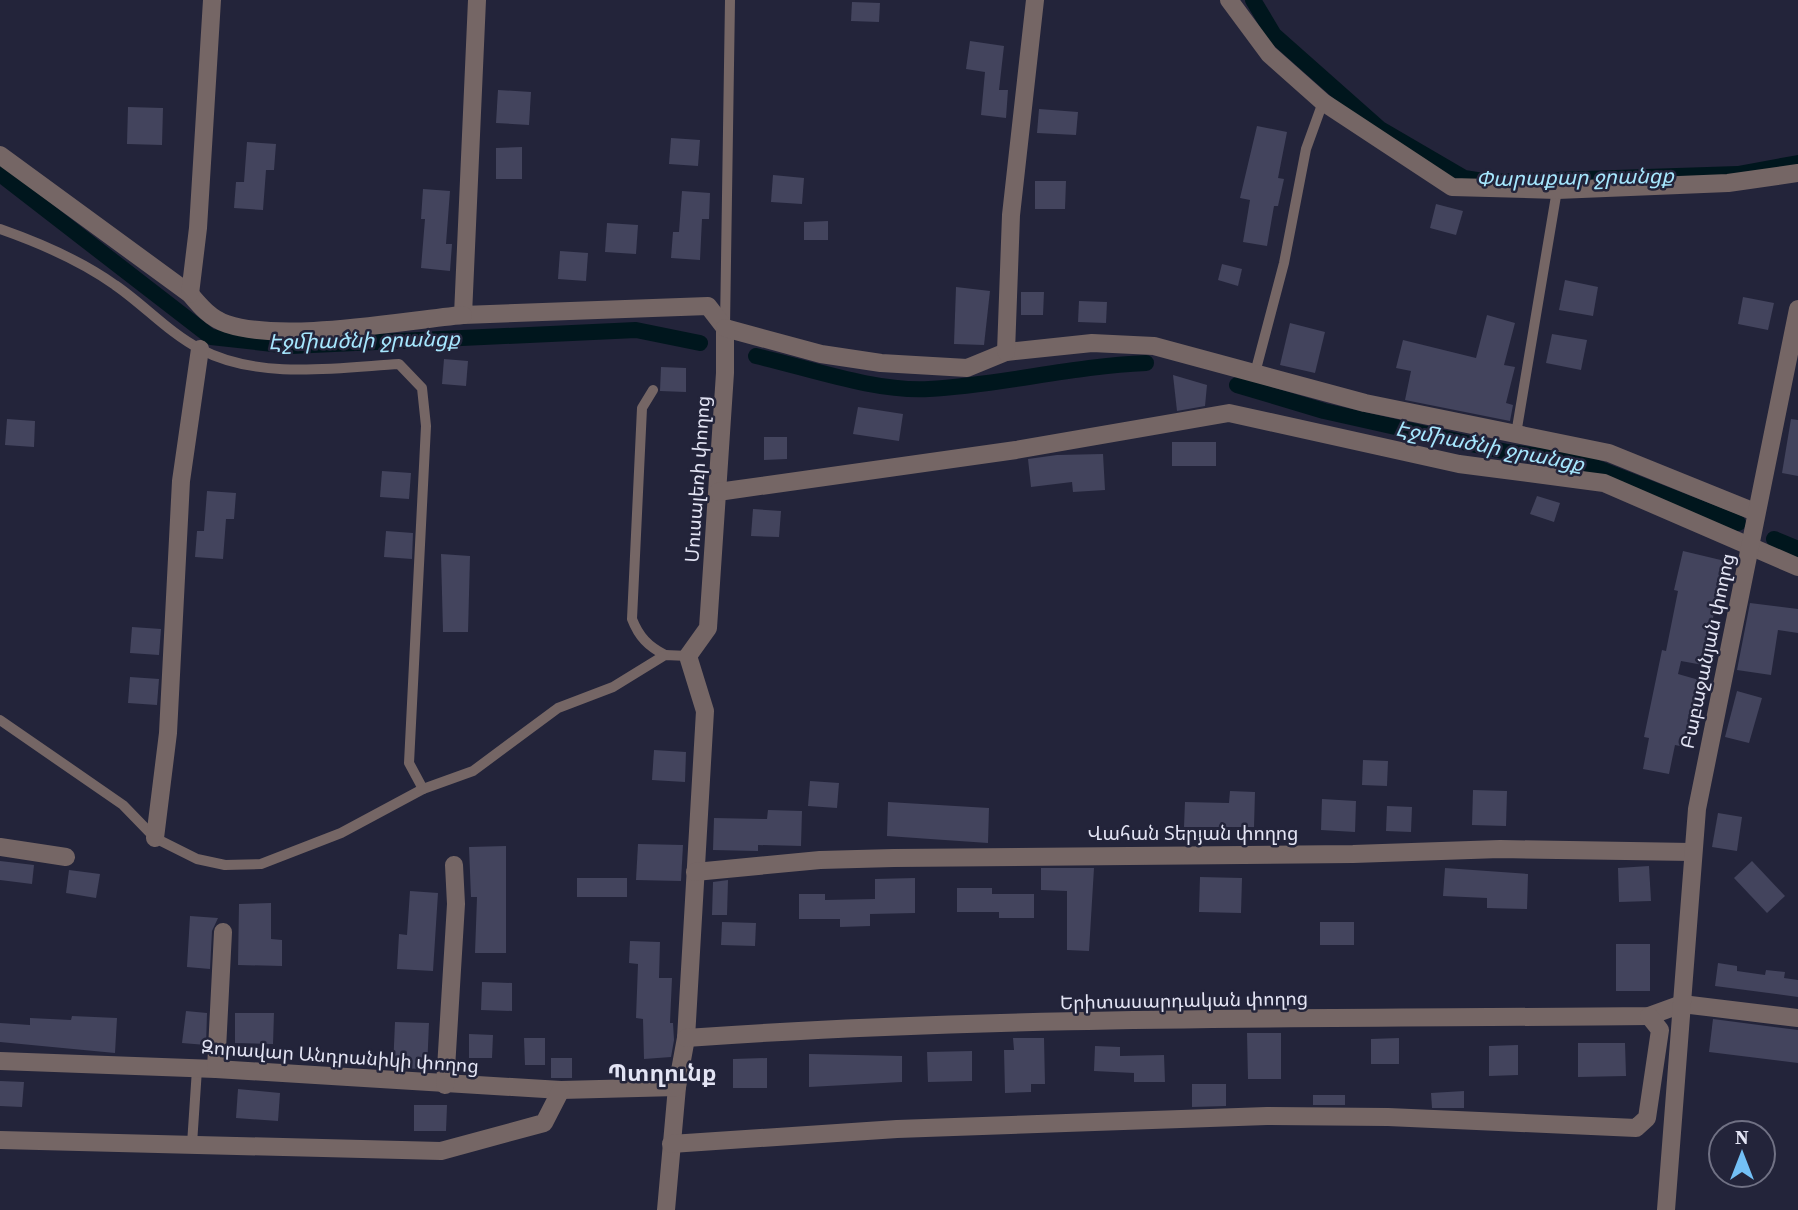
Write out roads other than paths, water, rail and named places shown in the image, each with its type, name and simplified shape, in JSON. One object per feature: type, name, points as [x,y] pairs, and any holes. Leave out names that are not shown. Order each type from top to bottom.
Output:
[{"type":"street","points":[[190,294],[198,228],[212,0]]},
{"type":"street","points":[[463,315],[477,0]]},
{"type":"street","points":[[1006,352],[1011,215],[1035,0]]},
{"type":"street","points":[[1229,0],[1269,54],[1323,102],[1452,187],[1558,190],[1728,183],[1798,173]]},
{"type":"street","points":[[0,155],[190,294],[203,310],[225,323],[253,330],[292,331],[463,315],[708,306],[725,328],[821,354],[881,363],[967,368],[1006,352],[1092,343],[1154,346],[1365,403],[1608,453],[1755,512]]},
{"type":"street","name":"Բաբաջանյան փողոց","points":[[1666,1210],[1697,809],[1798,309]]},
{"type":"street","name":"Մուսալեռի փողոց","points":[[688,656],[708,628],[718,492],[725,328]]},
{"type":"street","points":[[155,838],[168,733],[181,481],[200,349]]},
{"type":"street","points":[[718,492],[1016,450],[1229,413],[1459,464],[1604,483],[1798,567]]},
{"type":"street","points":[[666,1210],[677,1087],[686,1038],[705,710],[688,656]]},
{"type":"street","points":[[0,847],[66,857]]},
{"type":"street","name":"Վահան Տերյան փողոց","points":[[695,872],[820,860],[894,858],[1353,854],[1500,849],[1692,852]]},
{"type":"street","points":[[445,1085],[456,904],[454,865]]},
{"type":"street","points":[[216,1069],[223,932]]},
{"type":"street","points":[[1682,1004],[1798,1018]]},
{"type":"street","name":"Երիտասարդական փողոց","points":[[686,1038],[815,1029],[1156,1020],[1649,1016],[1682,1004]]},
{"type":"street","points":[[671,1144],[897,1129],[1268,1116],[1388,1117],[1636,1128],[1647,1118],[1660,1030],[1649,1016]]},
{"type":"street","name":"Զորավար Անդրանիկի փողոց","points":[[0,1061],[216,1069],[561,1090],[677,1087]]},
{"type":"street","points":[[0,1140],[441,1151],[544,1123],[561,1090]]},
{"type":"lane","points":[[725,328],[730,0]]},
{"type":"lane","points":[[1255,373],[1284,263],[1306,149],[1323,102]]},
{"type":"lane","points":[[1516,434],[1558,190]]},
{"type":"lane","points":[[0,229],[43,244],[113,283],[200,349],[254,366],[298,370],[399,364],[422,388],[426,426],[409,763],[423,789]]},
{"type":"lane","points":[[653,390],[642,408],[632,619],[639,635],[652,648],[665,655],[688,656]]},
{"type":"lane","points":[[0,720],[123,805],[155,838],[197,859],[225,865],[261,864],[341,833],[423,789],[473,771],[558,708],[614,687],[665,655]]},
{"type":"lane","points":[[192,1144],[197,1069]]},
{"type":"waterway","name":"Փարաքար ջրանցք","points":[[1253,0],[1274,35],[1380,129],[1464,178],[1490,182],[1738,174],[1798,163]]},
{"type":"waterway","name":"Էջմիածնի ջրանցք","points":[[0,174],[211,337],[291,346],[636,330],[700,343]]},
{"type":"waterway","name":"Էջմիածնի ջրանցք","points":[[756,356],[865,383],[908,389],[956,387],[1146,363]]},
{"type":"waterway","name":"Էջմիածնի ջրանցք","points":[[1237,385],[1324,411],[1507,452],[1577,460],[1738,523]]},
{"type":"waterway","name":"Էջմիածնի ջրանցք","points":[[1774,539],[1798,549]]},
{"type":"district","name":"Պտղունք","points":[[662,1073]]}]
